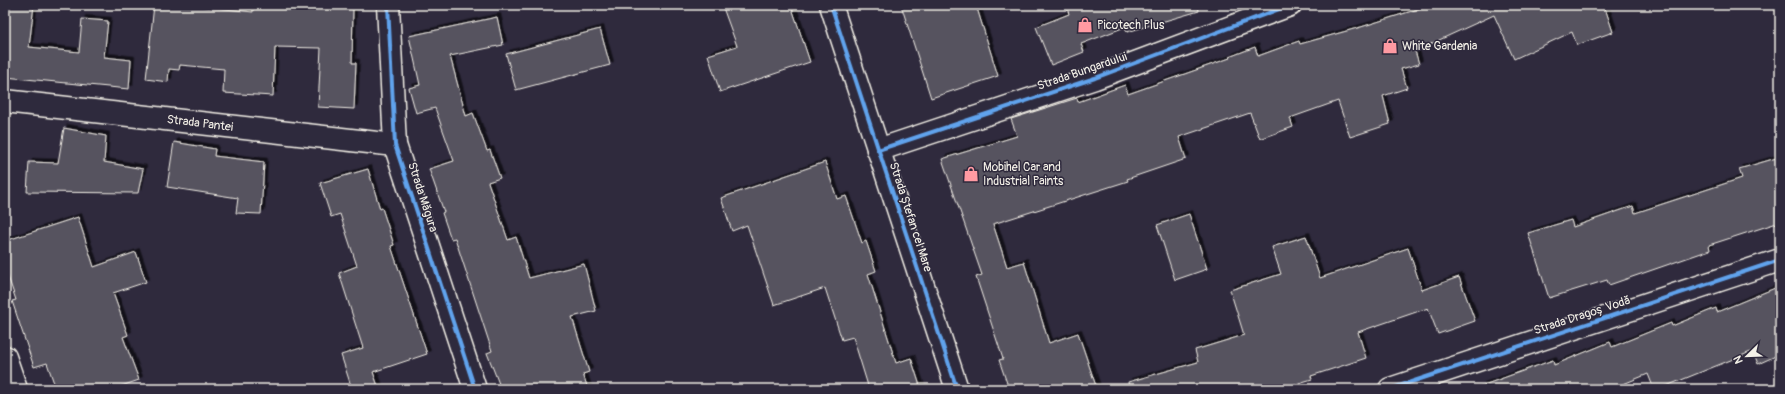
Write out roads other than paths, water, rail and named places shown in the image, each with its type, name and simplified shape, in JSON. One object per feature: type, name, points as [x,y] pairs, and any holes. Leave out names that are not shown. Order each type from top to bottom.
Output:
[{"type":"street","name":"Strada Măgura","points":[[388,5],[396,145],[475,389]]},
{"type":"street","name":"Strada Ștefan cel Mare","points":[[831,5],[957,389]]},
{"type":"street","name":"Strada Bungardului","points":[[878,150],[1095,78],[1290,5]]},
{"type":"street","name":"Strada Pantei","points":[[5,101],[396,145]]},
{"type":"street","name":"Strada Dragoș Vodă","points":[[1390,389],[1780,260]]},
{"type":"street","points":[[5,357],[16,389]]},
{"type":"place","name":"Picotech Plus","points":[[1085,25]]},
{"type":"place","name":"White Gardenia","points":[[1390,46]]},
{"type":"place","name":"Mobihel Car and Industrial Paints","points":[[971,174]]}]
